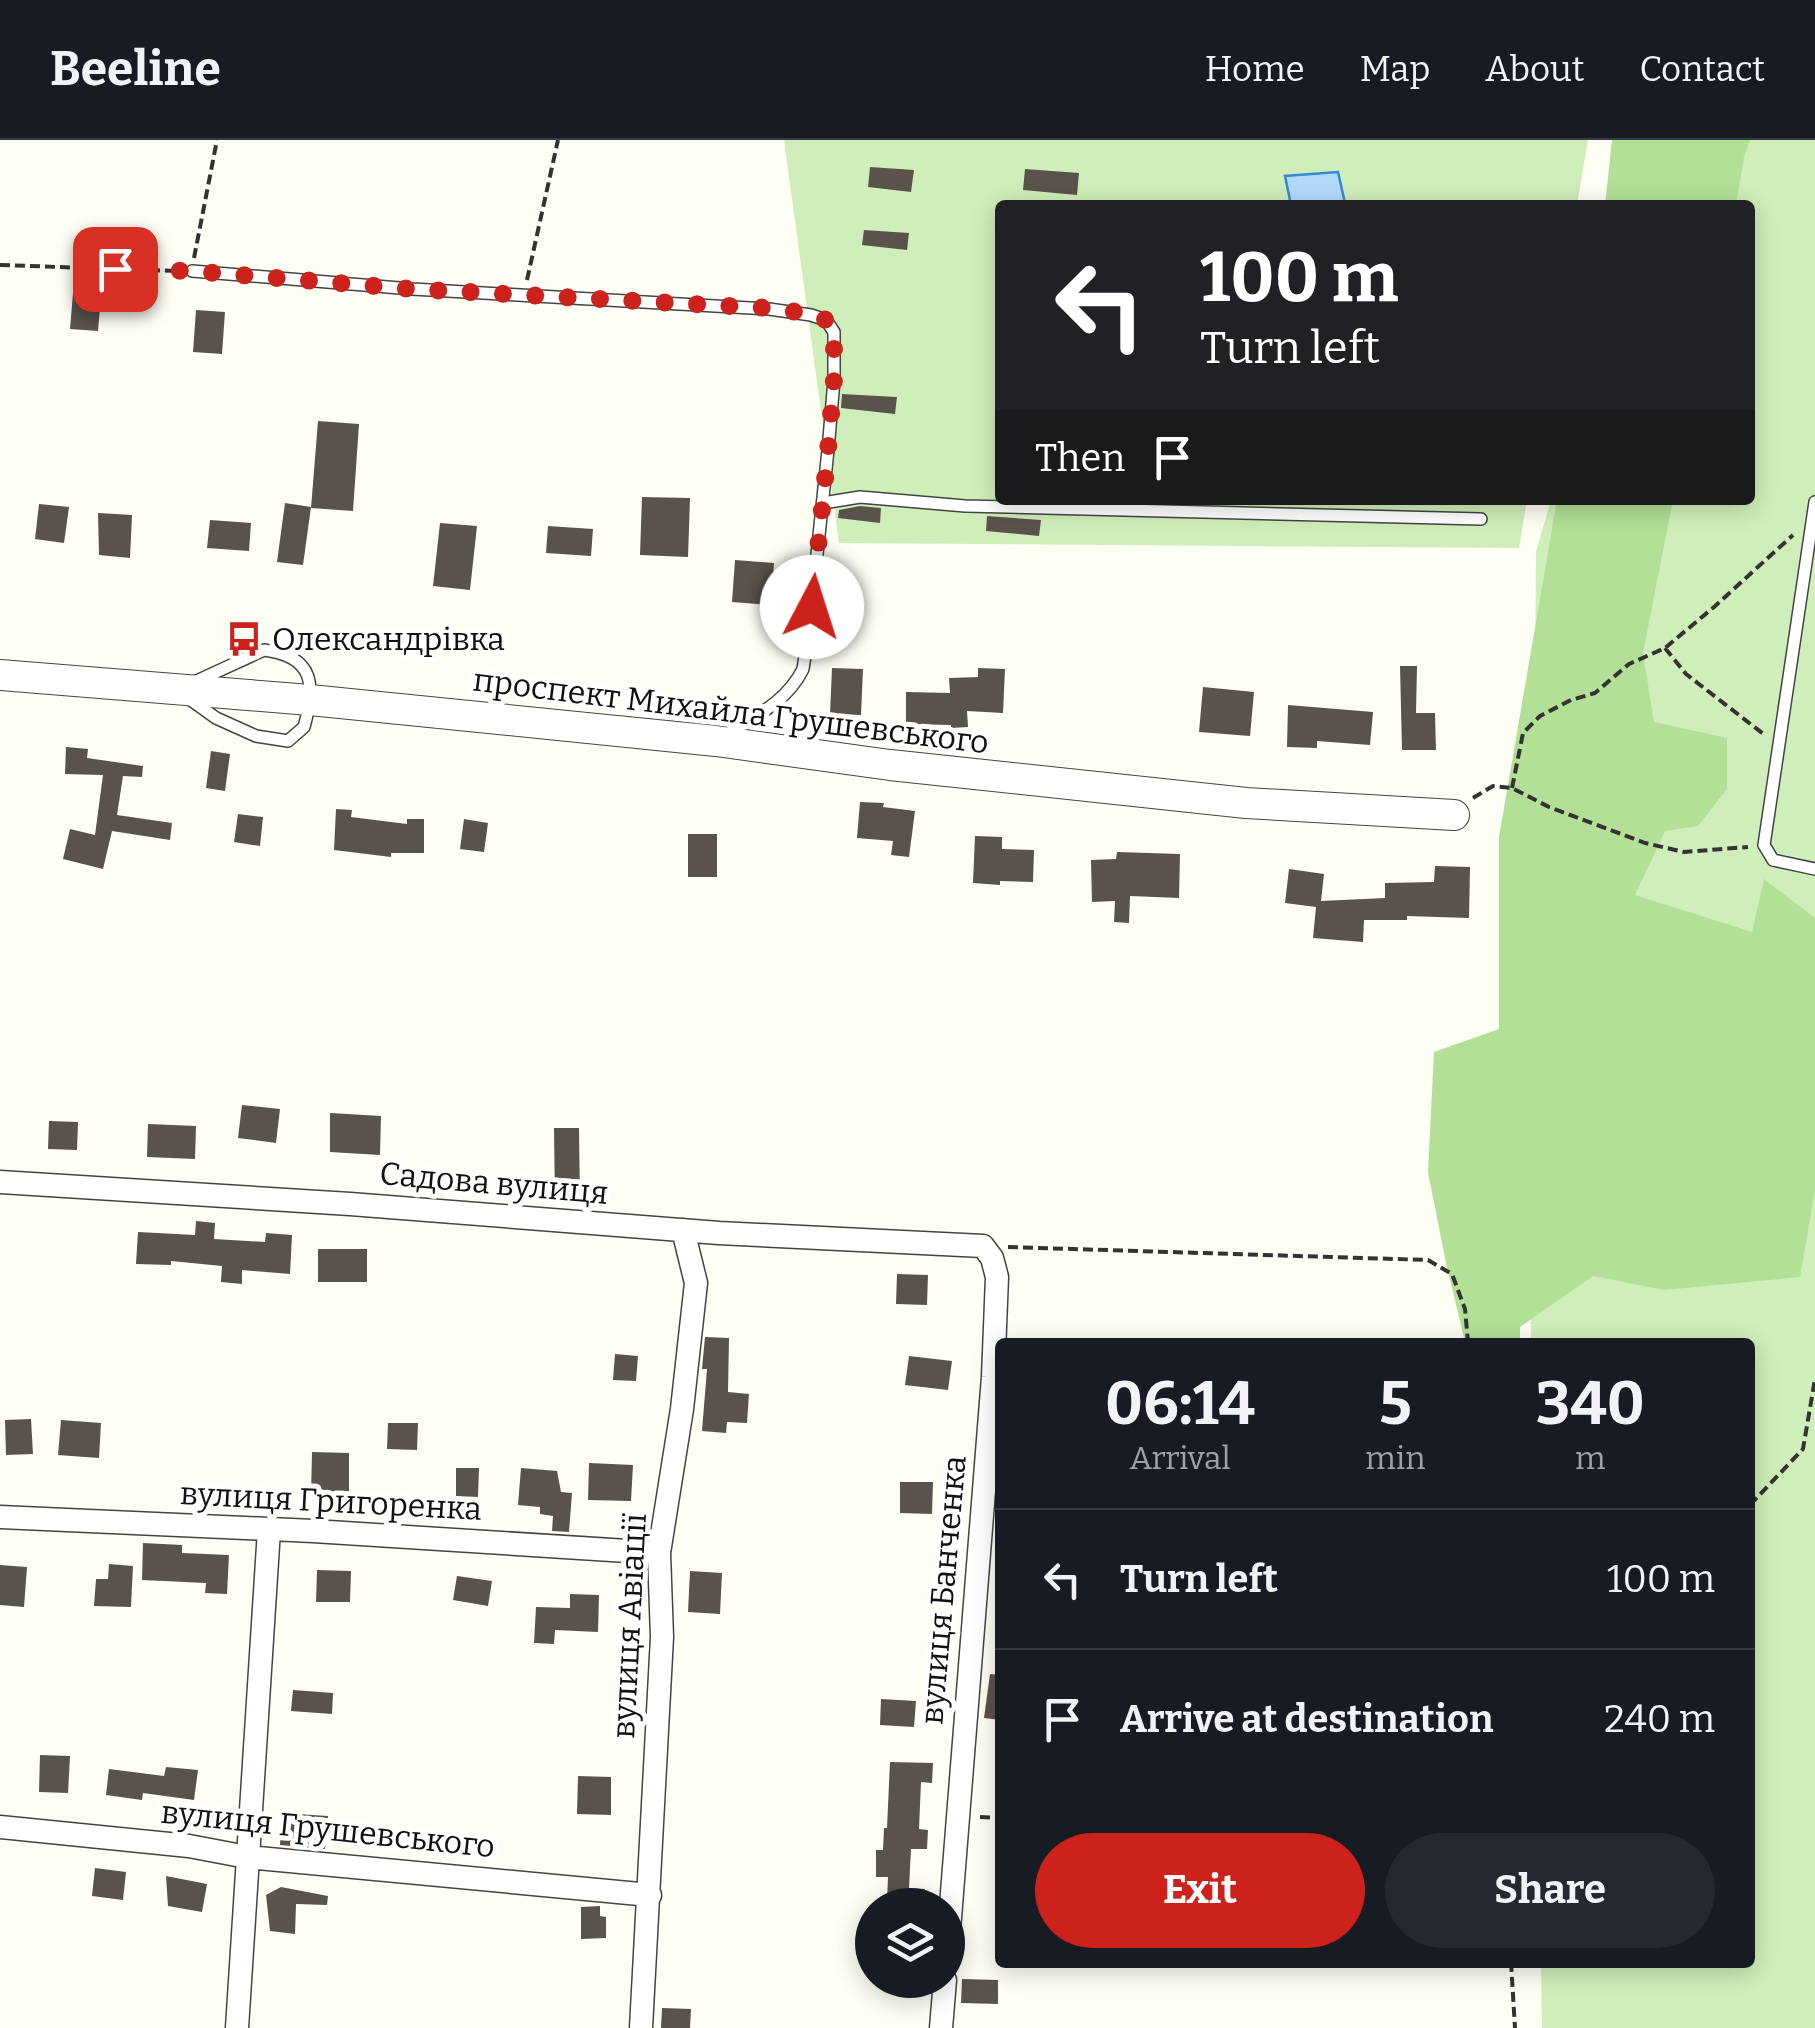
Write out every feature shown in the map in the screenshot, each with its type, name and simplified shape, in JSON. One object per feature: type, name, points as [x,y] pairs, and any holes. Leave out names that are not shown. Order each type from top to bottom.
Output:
[{"type":"street","name":"проспект Михайла Грушевського","points":[[0,675],[310,700],[716,741],[1147,793],[1454,814]]},
{"type":"street","name":"Садова вулиця","points":[[0,1182],[682,1230],[983,1246]]},
{"type":"street","name":"вулиця Авіації","points":[[641,2028],[662,1638],[659,1553],[682,1409],[696,1283],[682,1230]]},
{"type":"street","name":"вулиця Банченка","points":[[952,1888],[993,1377],[997,1277],[992,1258],[983,1246]]},
{"type":"street","name":"вулиця Григоренка","points":[[0,1518],[313,1530],[659,1553]]},
{"type":"street","points":[[238,2028],[269,1530]]},
{"type":"street","name":"вулиця Грушевського","points":[[0,1827],[188,1846],[246,1857],[650,1895]]},
{"type":"street","points":[[941,2028],[943,1998]]},
{"type":"lane","points":[[192,271],[412,289],[769,308],[826,320],[834,332],[835,347],[823,503],[803,669],[782,699],[716,741]]},
{"type":"lane","points":[[823,503],[860,496],[965,506],[1480,520]]},
{"type":"lane","points":[[1815,502],[1764,846],[1773,860],[1815,869]]},
{"type":"lane","points":[[264,650],[283,652],[304,666],[310,681],[310,700],[304,727],[288,741],[256,736],[216,718],[176,690],[264,650]]},
{"type":"path","points":[[0,265],[192,271],[217,140]]},
{"type":"path","points":[[524,294],[558,140]]},
{"type":"path","points":[[1512,788],[1523,734],[1540,716],[1595,693],[1629,664],[1665,648],[1813,518]]},
{"type":"path","points":[[1665,648],[1686,674],[1778,746]]},
{"type":"path","points":[[1454,814],[1493,786],[1512,788],[1550,808],[1645,843],[1684,852],[1764,846]]},
{"type":"path","points":[[983,1246],[1428,1260],[1452,1274],[1465,1309],[1468,1338]]},
{"type":"path","points":[[1755,1500],[1802,1449],[1815,1379]]},
{"type":"path","points":[[1511,1968],[1516,2028]]},
{"type":"green space","points":[[784,140],[1588,140],[1578,200],[995,200],[995,505],[1526,505],[1519,548],[839,543]]},
{"type":"green space","points":[[1612,140],[1750,140],[1737,200],[1606,200]]},
{"type":"green space","points":[[1653,140],[1815,140],[1815,2028],[1542,2028],[1541,1968],[1755,1968],[1755,1338],[1531,1338],[1536,552],[1550,505],[1755,505],[1755,200],[1636,200]]},
{"type":"green space","points":[[1556,505],[1672,505],[1643,653],[1654,722],[1727,738],[1727,789],[1698,826],[1665,831],[1635,895],[1752,932],[1764,879],[1815,918],[1815,1190],[1800,1277],[1664,1290],[1593,1276],[1520,1327],[1520,1338],[1464,1338],[1428,1172],[1434,1052],[1499,1029],[1499,837]]},
{"type":"water","points":[[1338,172],[1344,200],[1290,200],[1285,176]]},
{"type":"building","points":[[870,167],[914,170],[911,192],[868,187]]},
{"type":"building","points":[[1025,169],[1079,173],[1077,195],[1023,190]]},
{"type":"building","points":[[864,230],[909,233],[907,250],[862,245]]},
{"type":"building","points":[[74,281],[102,284],[98,331],[70,329]]},
{"type":"building","points":[[196,310],[225,312],[222,354],[193,352]]},
{"type":"building","points":[[842,394],[897,397],[895,414],[841,408]]},
{"type":"building","points":[[318,421],[359,424],[353,511],[311,508]]},
{"type":"building","points":[[642,497],[690,498],[688,557],[640,555]]},
{"type":"building","points":[[285,503],[311,507],[303,565],[277,562]]},
{"type":"building","points":[[39,504],[69,507],[64,543],[35,539]]},
{"type":"building","points":[[881,508],[880,523],[838,518],[839,510]]},
{"type":"building","points":[[98,513],[132,515],[130,558],[99,555]]},
{"type":"building","points":[[987,516],[1041,520],[1039,536],[986,531]]},
{"type":"building","points":[[210,520],[251,523],[249,551],[207,548]]},
{"type":"building","points":[[440,523],[477,526],[470,590],[433,586]]},
{"type":"building","points":[[548,526],[593,529],[591,556],[546,553]]},
{"type":"building","points":[[735,560],[774,563],[771,605],[732,602]]},
{"type":"building","points":[[1400,666],[1417,666],[1416,713],[1435,713],[1436,750],[1402,750]]},
{"type":"building","points":[[832,668],[863,669],[861,715],[830,714]]},
{"type":"building","points":[[978,668],[1005,669],[1003,713],[967,711],[968,727],[906,724],[906,692],[950,693],[949,678],[978,677]]},
{"type":"building","points":[[1203,687],[1254,692],[1250,736],[1199,732]]},
{"type":"building","points":[[1288,705],[1373,712],[1370,745],[1317,741],[1317,748],[1287,747]]},
{"type":"building","points":[[66,747],[88,749],[87,758],[143,766],[142,777],[123,776],[117,815],[172,823],[170,840],[112,831],[103,869],[63,859],[70,829],[95,835],[103,775],[65,774]]},
{"type":"building","points":[[211,751],[230,754],[225,791],[206,788]]},
{"type":"building","points":[[860,802],[915,811],[909,857],[891,855],[893,841],[857,838]]},
{"type":"building","points":[[336,809],[352,810],[351,817],[407,824],[407,819],[424,819],[424,853],[391,853],[391,857],[334,850]]},
{"type":"building","points":[[238,814],[263,817],[260,846],[234,842]]},
{"type":"building","points":[[464,819],[488,823],[484,852],[460,849]]},
{"type":"building","points":[[688,834],[717,834],[717,877],[688,877]]},
{"type":"building","points":[[975,836],[1002,837],[1002,849],[1034,850],[1033,882],[973,883]]},
{"type":"building","points":[[1117,852],[1180,854],[1179,898],[1130,896],[1129,923],[1114,922],[1115,901],[1092,902],[1091,860],[1116,859]]},
{"type":"building","points":[[1435,866],[1470,867],[1469,918],[1407,916],[1407,920],[1364,920],[1363,942],[1313,938],[1316,907],[1285,903],[1289,869],[1324,874],[1321,901],[1385,898],[1385,883],[1434,882]]},
{"type":"building","points":[[242,1105],[280,1109],[276,1143],[238,1138]]},
{"type":"building","points":[[330,1113],[381,1116],[380,1155],[330,1152]]},
{"type":"building","points":[[49,1121],[78,1122],[77,1150],[48,1149]]},
{"type":"building","points":[[148,1124],[196,1126],[195,1159],[147,1157]]},
{"type":"building","points":[[554,1128],[579,1128],[580,1204],[555,1204]]},
{"type":"building","points":[[196,1221],[215,1223],[214,1239],[265,1242],[266,1233],[292,1235],[290,1274],[242,1270],[242,1284],[221,1282],[222,1266],[171,1261],[171,1265],[136,1264],[138,1232],[195,1235]]},
{"type":"building","points":[[318,1249],[367,1249],[367,1282],[318,1282]]},
{"type":"building","points":[[897,1274],[928,1275],[927,1305],[896,1304]]},
{"type":"building","points":[[705,1337],[729,1338],[728,1392],[749,1394],[747,1423],[727,1422],[726,1433],[702,1431],[707,1369],[702,1369]]},
{"type":"building","points":[[615,1354],[638,1356],[636,1381],[613,1380]]},
{"type":"building","points":[[909,1356],[952,1361],[948,1390],[905,1385]]},
{"type":"building","points":[[31,1419],[33,1454],[6,1455],[5,1420]]},
{"type":"building","points":[[61,1420],[101,1423],[99,1458],[58,1455]]},
{"type":"building","points":[[388,1423],[418,1423],[417,1450],[387,1449]]},
{"type":"building","points":[[312,1452],[349,1453],[349,1495],[311,1494]]},
{"type":"building","points":[[589,1463],[633,1465],[631,1501],[588,1500]]},
{"type":"building","points":[[456,1468],[479,1468],[478,1497],[456,1496]]},
{"type":"building","points":[[521,1468],[557,1471],[561,1492],[572,1493],[569,1532],[552,1531],[553,1516],[540,1514],[540,1507],[518,1505]]},
{"type":"building","points":[[900,1482],[933,1482],[932,1514],[900,1513]]},
{"type":"building","points":[[143,1543],[182,1545],[182,1553],[229,1555],[227,1594],[205,1593],[206,1583],[142,1580]]},
{"type":"building","points":[[109,1564],[133,1566],[131,1607],[94,1606],[96,1579],[108,1579]]},
{"type":"building","points":[[0,1565],[27,1567],[24,1607],[0,1605]]},
{"type":"building","points":[[317,1570],[351,1571],[350,1602],[316,1602]]},
{"type":"building","points":[[690,1571],[722,1573],[720,1614],[688,1612]]},
{"type":"building","points":[[457,1576],[492,1581],[488,1606],[453,1600]]},
{"type":"building","points":[[570,1594],[599,1595],[598,1632],[555,1630],[554,1644],[534,1643],[536,1607],[570,1608]]},
{"type":"building","points":[[990,1674],[995,1674],[995,1719],[984,1718]]},
{"type":"building","points":[[293,1690],[333,1693],[332,1714],[291,1711]]},
{"type":"building","points":[[881,1699],[916,1701],[914,1727],[880,1725]]},
{"type":"building","points":[[40,1755],[70,1756],[68,1793],[39,1792]]},
{"type":"building","points":[[890,1762],[933,1763],[932,1783],[921,1782],[919,1829],[928,1830],[927,1849],[911,1849],[909,1888],[888,1888],[888,1877],[876,1877],[876,1850],[883,1850]]},
{"type":"building","points":[[166,1767],[198,1770],[194,1800],[143,1793],[142,1800],[106,1795],[109,1769],[164,1776]]},
{"type":"building","points":[[578,1776],[611,1777],[611,1815],[577,1814]]},
{"type":"building","points":[[282,1813],[328,1816],[325,1849],[280,1845]]},
{"type":"building","points":[[95,1868],[126,1872],[123,1900],[92,1896]]},
{"type":"building","points":[[166,1876],[207,1884],[202,1912],[168,1906]]},
{"type":"building","points":[[281,1887],[328,1896],[327,1905],[296,1904],[295,1934],[270,1931],[266,1895]]},
{"type":"building","points":[[600,1906],[600,1916],[606,1917],[606,1938],[581,1939],[581,1907]]},
{"type":"building","points":[[965,1979],[998,1980],[998,2004],[961,2003],[965,1998]]},
{"type":"building","points":[[662,2008],[691,2009],[690,2028],[661,2028]]},
{"type":"place","name":"Олександрівка","points":[[244,639]]},
{"type":"route","points":[[115,269],[769,308],[826,320],[834,332],[834,380],[812,607]]}]
